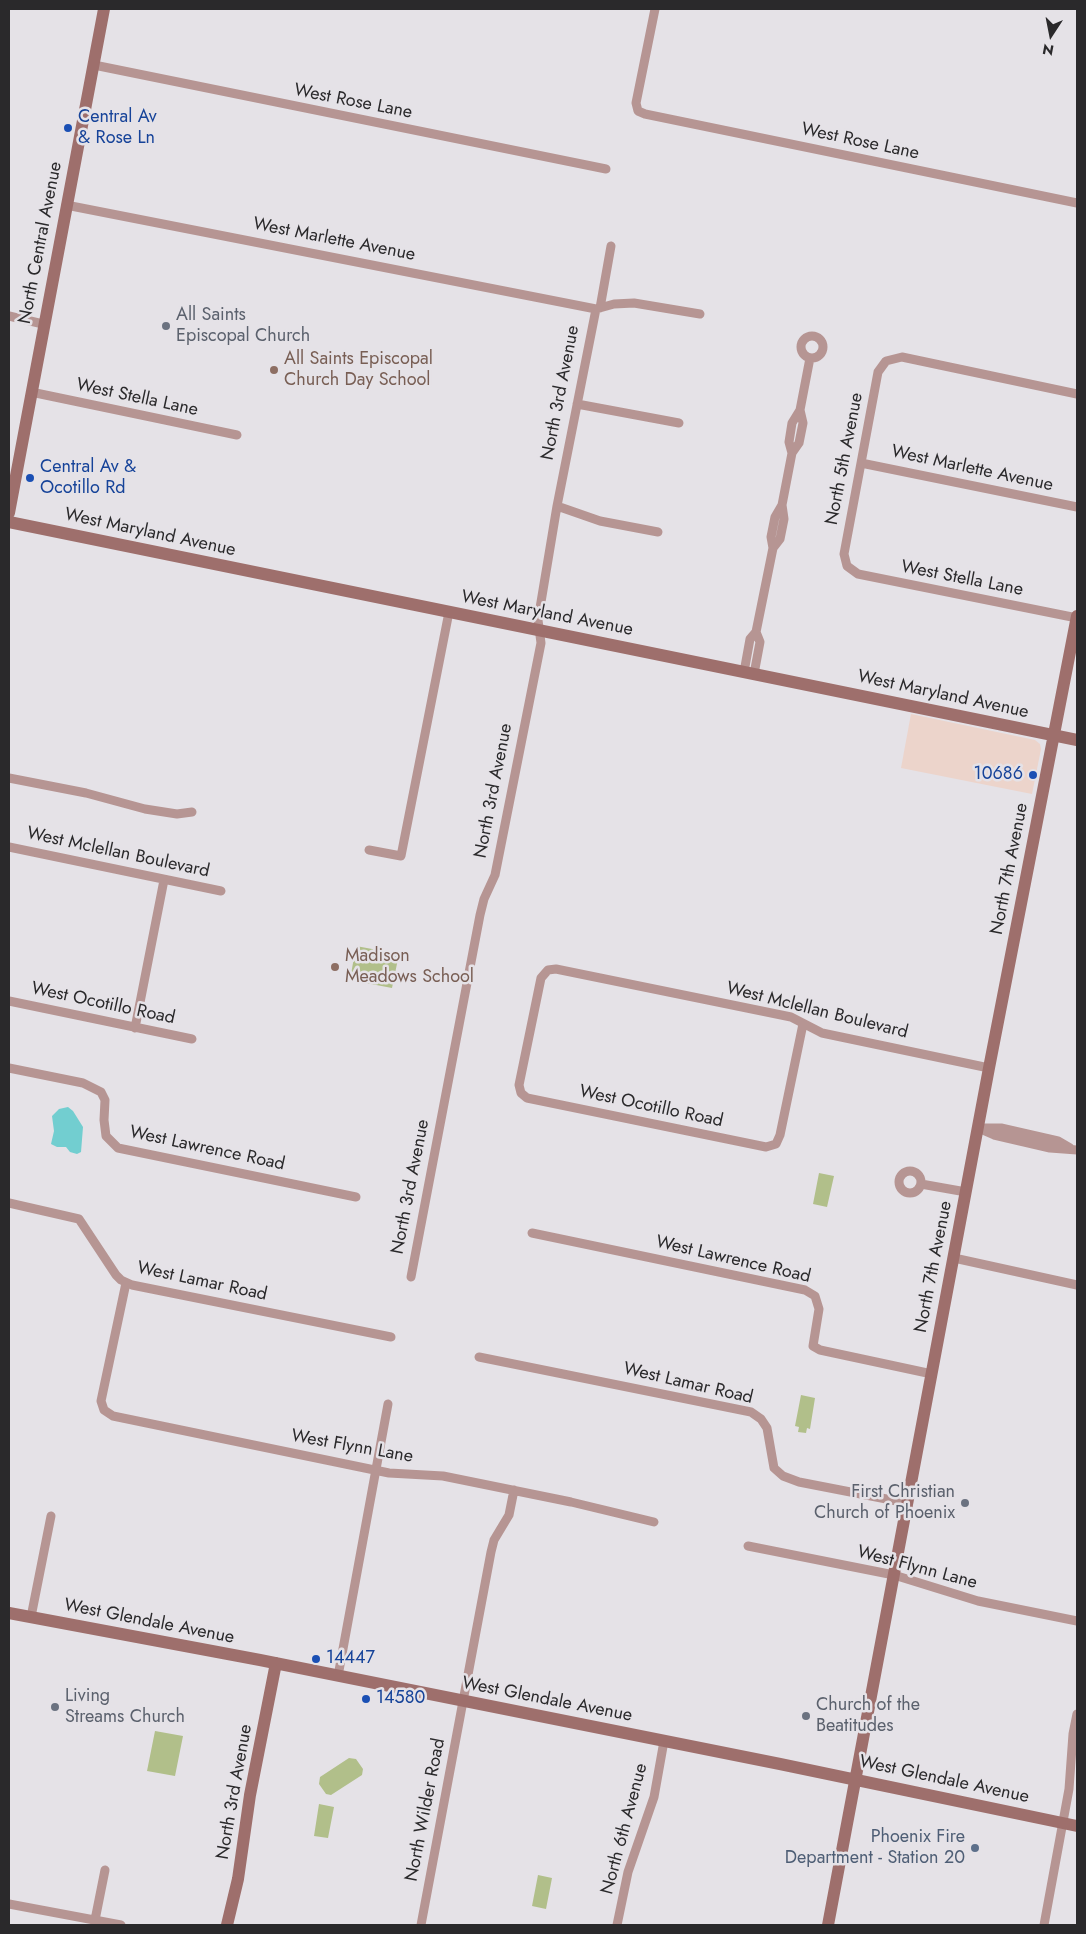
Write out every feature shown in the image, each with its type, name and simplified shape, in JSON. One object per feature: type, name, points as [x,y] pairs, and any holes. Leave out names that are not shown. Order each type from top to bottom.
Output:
[{"type":"main road","name":"North Central Avenue","points":[[9,513],[104,9]]},
{"type":"main road","name":"West Maryland Avenue","points":[[9,522],[1077,740]]},
{"type":"main road","name":"North 7th Avenue","points":[[828,1925],[989,1068],[1077,617]]},
{"type":"main road","name":"West Glendale Avenue","points":[[9,1613],[338,1676],[855,1779],[1077,1826]]},
{"type":"main road","name":"North 3rd Avenue","points":[[227,1925],[239,1871],[250,1795],[276,1664]]},
{"type":"street","name":"West Rose Lane","points":[[655,9],[636,103],[638,111],[645,114],[1077,203]]},
{"type":"street","name":"West Rose Lane","points":[[94,66],[606,169]]},
{"type":"street","name":"West Marlette Avenue","points":[[66,205],[598,308],[634,303],[700,314]]},
{"type":"street","name":"North 3rd Avenue","points":[[411,1277],[481,909],[495,875],[541,643],[538,620],[557,506],[611,246]]},
{"type":"street","points":[[9,316],[44,324]]},
{"type":"street","name":"North 5th Avenue","points":[[846,563],[844,550],[878,372],[884,363],[893,358],[902,357],[1077,394]]},
{"type":"street","points":[[749,673],[750,640],[756,632],[774,548],[771,537],[775,517],[782,505],[792,453],[789,442],[792,424],[800,410],[810,358]]},
{"type":"street","name":"West Stella Lane","points":[[31,392],[237,435]]},
{"type":"street","points":[[577,404],[679,422]]},
{"type":"street","name":"West Marlette Avenue","points":[[861,463],[1077,507]]},
{"type":"street","points":[[557,506],[600,522],[658,532]]},
{"type":"street","name":"West Stella Lane","points":[[846,563],[858,574],[1077,617]]},
{"type":"street","points":[[369,850],[401,856],[448,612]]},
{"type":"street","points":[[9,778],[86,793],[138,808],[178,814],[192,812]]},
{"type":"street","name":"West Mclellan Boulevard","points":[[9,848],[221,891]]},
{"type":"street","points":[[135,1028],[164,880]]},
{"type":"street","name":"West Mclellan Boulevard","points":[[522,1093],[519,1085],[542,978],[548,970],[556,969],[791,1017],[822,1032],[989,1068]]},
{"type":"street","name":"West Ocotillo Road","points":[[9,1001],[192,1039]]},
{"type":"street","name":"West Ocotillo Road","points":[[522,1093],[527,1098],[766,1147],[776,1144],[780,1135],[803,1024]]},
{"type":"street","name":"West Lawrence Road","points":[[9,1068],[82,1083],[100,1092],[106,1100],[104,1120],[106,1136],[118,1148],[356,1197]]},
{"type":"street","points":[[978,1128],[1001,1128],[1058,1141],[1074,1149]]},
{"type":"street","points":[[921,1184],[966,1192]]},
{"type":"street","name":"West Lamar Road","points":[[9,1203],[80,1219],[116,1275],[126,1283],[391,1337]]},
{"type":"street","name":"West Lawrence Road","points":[[532,1233],[805,1290],[815,1296],[819,1309],[813,1346],[820,1350],[932,1374]]},
{"type":"street","points":[[954,1258],[1077,1285]]},
{"type":"street","name":"West Flynn Lane","points":[[126,1283],[101,1401],[104,1410],[113,1416],[402,1475],[443,1476],[654,1522]]},
{"type":"street","name":"West Lamar Road","points":[[479,1357],[751,1412],[761,1419],[767,1428],[774,1468],[783,1476],[907,1503]]},
{"type":"street","points":[[338,1676],[388,1404]]},
{"type":"street","name":"North Wilder Road","points":[[421,1925],[491,1552],[494,1540],[509,1515],[514,1490]]},
{"type":"street","points":[[31,1617],[51,1516]]},
{"type":"street","name":"West Flynn Lane","points":[[748,1546],[894,1575],[978,1601],[1077,1621]]},
{"type":"street","points":[[1044,1925],[1063,1823],[1077,1714]]},
{"type":"street","name":"North 6th Avenue","points":[[617,1925],[628,1872],[654,1797],[664,1741]]},
{"type":"street","points":[[94,1923],[105,1870]]},
{"type":"street","points":[[9,1904],[94,1923],[121,1925]]},
{"type":"shaded area","points":[[911,714],[1035,740],[1040,744],[1041,749],[1032,794],[901,768]]},
{"type":"green space","points":[[356,946],[399,954],[392,988],[350,980]]},
{"type":"green space","points":[[819,1173],[834,1176],[827,1207],[813,1204]]},
{"type":"green space","points":[[801,1395],[815,1398],[810,1429],[807,1428],[806,1433],[798,1432],[799,1427],[795,1426]]},
{"type":"green space","points":[[155,1731],[183,1736],[175,1776],[147,1771]]},
{"type":"green space","points":[[349,1758],[356,1759],[363,1769],[362,1775],[331,1795],[326,1794],[319,1784],[320,1777]]},
{"type":"green space","points":[[319,1804],[334,1807],[328,1838],[314,1836]]},
{"type":"green space","points":[[538,1875],[552,1878],[546,1909],[532,1906]]},
{"type":"water","points":[[68,1107],[73,1111],[83,1127],[81,1152],[77,1154],[70,1152],[66,1147],[57,1147],[51,1144],[54,1131],[52,1116],[59,1109]]},
{"type":"place","name":"Central Av & Rose Ln","points":[[68,128]]},
{"type":"place","name":"All Saints Episcopal Church","points":[[166,326]]},
{"type":"place","name":"All Saints Episcopal Church Day School","points":[[274,370]]},
{"type":"place","name":"Central Av & Ocotillo Rd","points":[[30,478]]},
{"type":"place","name":"10686","points":[[1033,775]]},
{"type":"place","name":"Madison Meadows School","points":[[335,967]]},
{"type":"place","name":"First Christian Church of Phoenix","points":[[965,1503]]},
{"type":"place","name":"14447","points":[[316,1659]]},
{"type":"place","name":"14580","points":[[366,1699]]},
{"type":"place","name":"Living Streams Church","points":[[55,1707]]},
{"type":"place","name":"Church of the Beatitudes","points":[[806,1716]]},
{"type":"place","name":"Phoenix Fire Department - Station 20","points":[[975,1848]]}]
